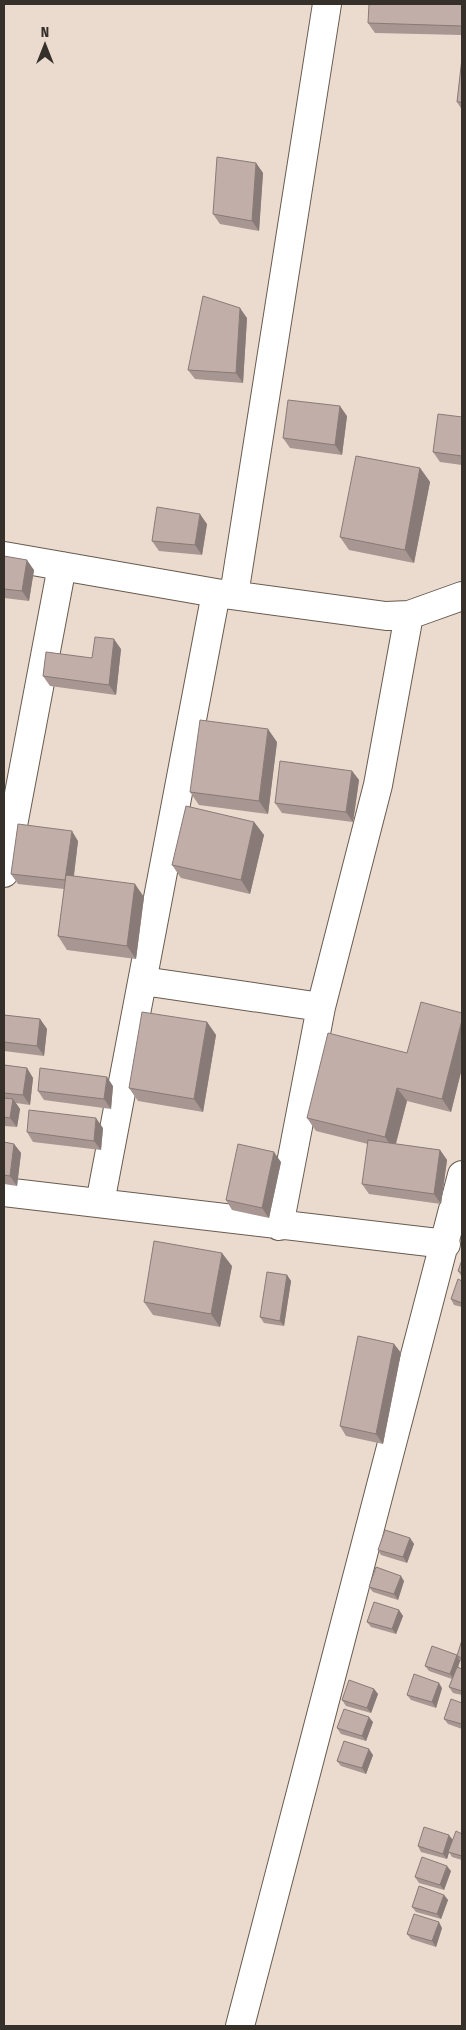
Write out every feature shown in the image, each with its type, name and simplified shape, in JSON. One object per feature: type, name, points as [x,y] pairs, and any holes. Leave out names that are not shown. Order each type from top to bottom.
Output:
[{"type":"street","points":[[100,1203],[143,981],[225,594],[328,4]]},
{"type":"street","points":[[4,556],[225,594],[386,616],[409,615],[462,596]]},
{"type":"street","points":[[4,873],[62,566]]},
{"type":"street","points":[[279,1226],[321,1007],[378,785],[409,615]]},
{"type":"street","points":[[143,981],[321,1007]]},
{"type":"street","points":[[240,2026],[446,1244],[462,1175]]},
{"type":"street","points":[[4,1192],[279,1226],[446,1244]]},
{"type":"building","points":[[369,4],[462,4],[462,26],[368,23]]},
{"type":"building","points":[[462,58],[462,102],[457,102]]},
{"type":"building","points":[[217,157],[256,163],[252,221],[213,214]]},
{"type":"building","points":[[203,296],[240,308],[236,373],[188,370]]},
{"type":"building","points":[[288,400],[340,406],[335,445],[283,438]]},
{"type":"building","points":[[438,414],[462,417],[462,456],[433,452]]},
{"type":"building","points":[[356,456],[420,468],[405,550],[340,537]]},
{"type":"building","points":[[157,507],[200,514],[195,545],[152,541]]},
{"type":"building","points":[[4,556],[27,560],[22,591],[4,589]]},
{"type":"building","points":[[95,637],[114,639],[109,685],[43,676],[46,652],[92,658]]},
{"type":"building","points":[[200,720],[268,729],[259,801],[190,792]]},
{"type":"building","points":[[280,761],[352,771],[346,812],[275,803]]},
{"type":"building","points":[[186,806],[254,822],[241,880],[172,865]]},
{"type":"building","points":[[18,824],[72,831],[65,880],[11,874]]},
{"type":"building","points":[[66,875],[135,884],[127,946],[58,936]]},
{"type":"building","points":[[421,1002],[462,1013],[462,1020],[442,1099],[397,1088],[385,1137],[307,1118],[328,1033],[407,1053]]},
{"type":"building","points":[[142,1012],[207,1022],[194,1099],[129,1088]]},
{"type":"building","points":[[4,1015],[40,1019],[37,1046],[4,1042]]},
{"type":"building","points":[[4,1065],[27,1068],[23,1095],[4,1093]]},
{"type":"building","points":[[40,1068],[107,1077],[104,1099],[38,1091]]},
{"type":"building","points":[[4,1098],[13,1099],[10,1118],[4,1117]]},
{"type":"building","points":[[29,1110],[96,1118],[94,1141],[27,1132]]},
{"type":"building","points":[[368,1140],[440,1150],[434,1194],[362,1184]]},
{"type":"building","points":[[4,1142],[14,1144],[10,1176],[4,1175]]},
{"type":"building","points":[[238,1144],[274,1152],[262,1208],[226,1200]]},
{"type":"building","points":[[154,1241],[222,1253],[211,1314],[144,1302]]},
{"type":"building","points":[[462,1260],[462,1273],[458,1271]]},
{"type":"building","points":[[267,1272],[287,1275],[280,1321],[260,1317]]},
{"type":"building","points":[[458,1279],[462,1281],[462,1303],[451,1299]]},
{"type":"building","points":[[358,1336],[394,1344],[376,1434],[340,1426]]},
{"type":"building","points":[[385,1530],[410,1538],[403,1557],[378,1550]]},
{"type":"building","points":[[376,1567],[401,1576],[394,1594],[369,1587]]},
{"type":"building","points":[[374,1602],[399,1610],[392,1629],[367,1622]]},
{"type":"building","points":[[462,1640],[462,1658],[457,1656]]},
{"type":"building","points":[[432,1646],[457,1655],[450,1674],[425,1666]]},
{"type":"building","points":[[457,1667],[462,1669],[462,1691],[449,1687]]},
{"type":"building","points":[[414,1674],[439,1683],[432,1702],[407,1695]]},
{"type":"building","points":[[349,1680],[374,1689],[367,1708],[342,1700]]},
{"type":"building","points":[[451,1699],[462,1703],[462,1724],[444,1719]]},
{"type":"building","points":[[344,1709],[369,1717],[362,1736],[337,1728]]},
{"type":"building","points":[[344,1741],[369,1749],[362,1768],[337,1761]]},
{"type":"building","points":[[424,1827],[449,1835],[443,1854],[418,1846]]},
{"type":"building","points":[[456,1831],[462,1834],[462,1856],[448,1852]]},
{"type":"building","points":[[422,1857],[447,1866],[440,1885],[415,1877]]},
{"type":"building","points":[[419,1886],[444,1895],[437,1914],[412,1907]]},
{"type":"building","points":[[414,1914],[439,1922],[432,1941],[407,1934]]}]
